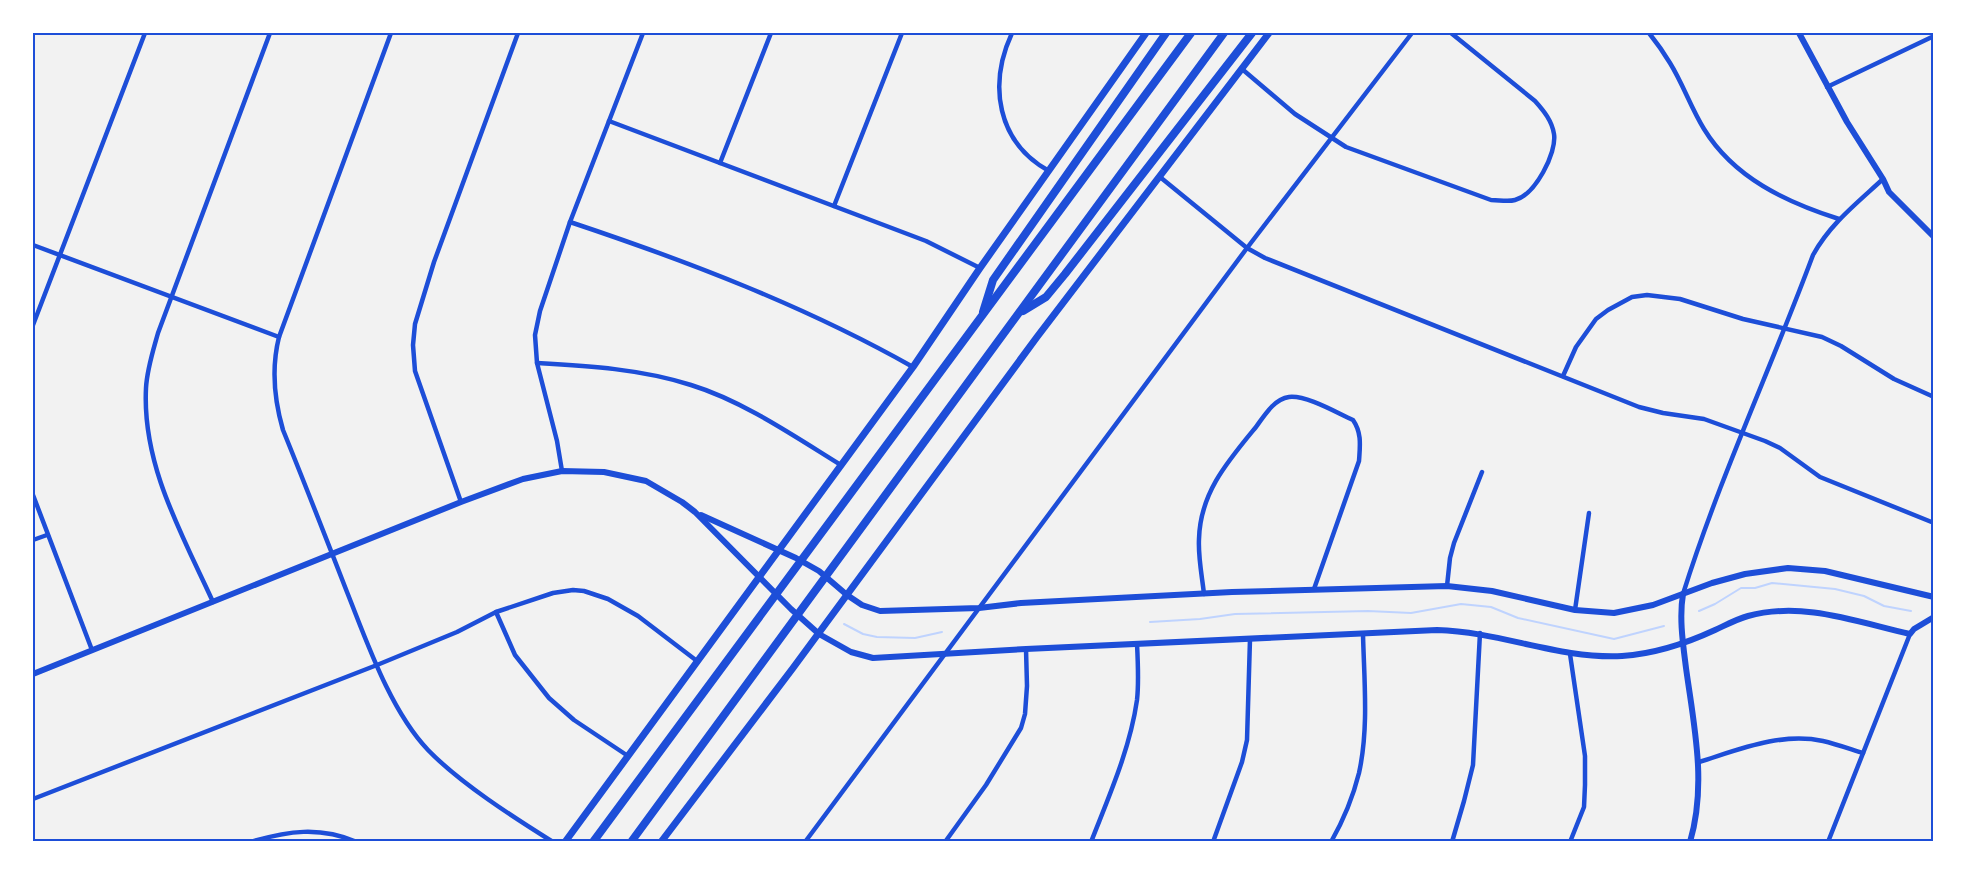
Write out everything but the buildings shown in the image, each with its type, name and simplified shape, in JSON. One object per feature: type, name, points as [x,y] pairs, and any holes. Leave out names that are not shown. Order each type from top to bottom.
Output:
[{"type":"highway","points":[[981,319],[993,279],[1167,33]]},
{"type":"highway","points":[[592,842],[1191,33]]},
{"type":"highway","points":[[631,842],[1224,33]]},
{"type":"highway","points":[[1020,313],[1046,297],[1052,290],[1252,33]]},
{"type":"main road","points":[[565,842],[913,367],[1146,33]]},
{"type":"main road","points":[[661,842],[819,634],[1037,337],[1269,33]]},
{"type":"street","points":[[33,325],[145,33]]},
{"type":"street","points":[[213,602],[160,486],[150,447],[146,386],[152,353],[171,297],[270,33]]},
{"type":"street","points":[[391,33],[279,337],[273,375],[277,408],[283,430],[332,554],[377,665],[396,704],[428,750],[458,776],[553,842]]},
{"type":"street","points":[[461,502],[415,371],[413,345],[415,324],[434,262],[518,33]]},
{"type":"street","points":[[562,471],[557,441],[537,363],[535,335],[540,311],[570,222],[643,33]]},
{"type":"street","points":[[720,163],[771,33]]},
{"type":"street","points":[[834,206],[902,33]]},
{"type":"street","points":[[1012,33],[1000,76],[999,99],[1005,125],[1022,150],[1035,163],[1048,171]]},
{"type":"street","points":[[806,842],[1247,248],[1412,33]]},
{"type":"street","points":[[1242,69],[1295,114],[1331,140],[1491,200],[1516,200],[1530,190],[1541,176],[1550,159],[1554,135],[1545,113],[1535,101],[1451,33]]},
{"type":"street","points":[[1649,33],[1670,62],[1704,129],[1740,171],[1774,194],[1839,219]]},
{"type":"street","points":[[1799,33],[1827,87],[1889,192],[1934,237]]},
{"type":"street","points":[[1827,87],[1932,37]]},
{"type":"street","points":[[609,121],[926,241],[980,268]]},
{"type":"street","points":[[1160,177],[1247,248],[1265,258],[1639,406],[1663,413],[1704,419],[1743,432],[1780,448],[1820,477],[1934,523]]},
{"type":"street","points":[[1690,842],[1699,803],[1699,762],[1682,642],[1683,594],[1695,554],[1813,255],[1819,243],[1839,219],[1883,179]]},
{"type":"street","points":[[570,222],[711,272],[878,346],[913,367]]},
{"type":"street","points":[[33,245],[279,337]]},
{"type":"street","points":[[1563,376],[1576,346],[1596,319],[1632,297],[1647,295],[1680,299],[1785,330],[1822,337],[1841,346],[1894,380],[1934,397]]},
{"type":"street","points":[[537,363],[602,367],[644,373],[694,385],[729,400],[785,430],[841,465]]},
{"type":"street","points":[[1204,594],[1198,541],[1200,518],[1210,490],[1234,452],[1275,403],[1288,397],[1302,398],[1353,420],[1358,427],[1361,442],[1359,461],[1314,589]]},
{"type":"street","points":[[33,674],[461,502],[523,479],[562,471],[604,472],[646,481],[674,497],[695,512],[819,634],[851,652],[873,658],[1437,630],[1480,633],[1570,654],[1626,656],[1655,651],[1748,616],[1788,610],[1815,611],[1910,634]]},
{"type":"street","points":[[1447,586],[1454,543],[1482,472]]},
{"type":"street","points":[[33,495],[92,650]]},
{"type":"street","points":[[695,512],[779,550],[819,572],[847,595],[880,611],[979,608],[1021,603],[1314,589],[1447,586],[1492,591],[1575,610],[1602,613],[1653,605],[1745,574],[1772,569],[1801,568],[1841,574],[1934,597]]},
{"type":"street","points":[[1575,610],[1589,513]]},
{"type":"street","points":[[33,540],[47,535]]},
{"type":"street","points":[[33,799],[377,665],[457,632],[496,612],[553,593],[584,591],[608,599],[638,616],[697,661]]},
{"type":"street","points":[[496,612],[515,655],[549,698],[574,720],[628,756]]},
{"type":"street","points":[[1828,842],[1910,634],[1934,617]]},
{"type":"street","points":[[1452,842],[1473,765],[1480,633]]},
{"type":"street","points":[[1330,842],[1339,827],[1359,773],[1364,733],[1363,634]]},
{"type":"street","points":[[1213,842],[1242,762],[1247,740],[1250,639]]},
{"type":"street","points":[[1091,842],[1110,795],[1132,724],[1137,699],[1137,644]]},
{"type":"street","points":[[945,842],[986,784],[1021,728],[1028,686],[1026,649]]},
{"type":"street","points":[[1570,654],[1585,756],[1584,807],[1570,842]]},
{"type":"street","points":[[1699,762],[1764,742],[1791,739],[1822,741],[1863,753]]},
{"type":"street","points":[[250,842],[288,832],[306,831],[323,831],[357,842]]},
{"type":"waterway","points":[[1699,611],[1741,588],[1755,588],[1772,583],[1835,589],[1864,596],[1884,606],[1911,611]]},
{"type":"waterway","points":[[1150,622],[1235,614],[1368,611],[1411,613],[1461,604],[1491,607],[1518,618],[1614,639],[1664,626]]},
{"type":"waterway","points":[[844,624],[863,634],[877,637],[915,638],[942,632]]}]
